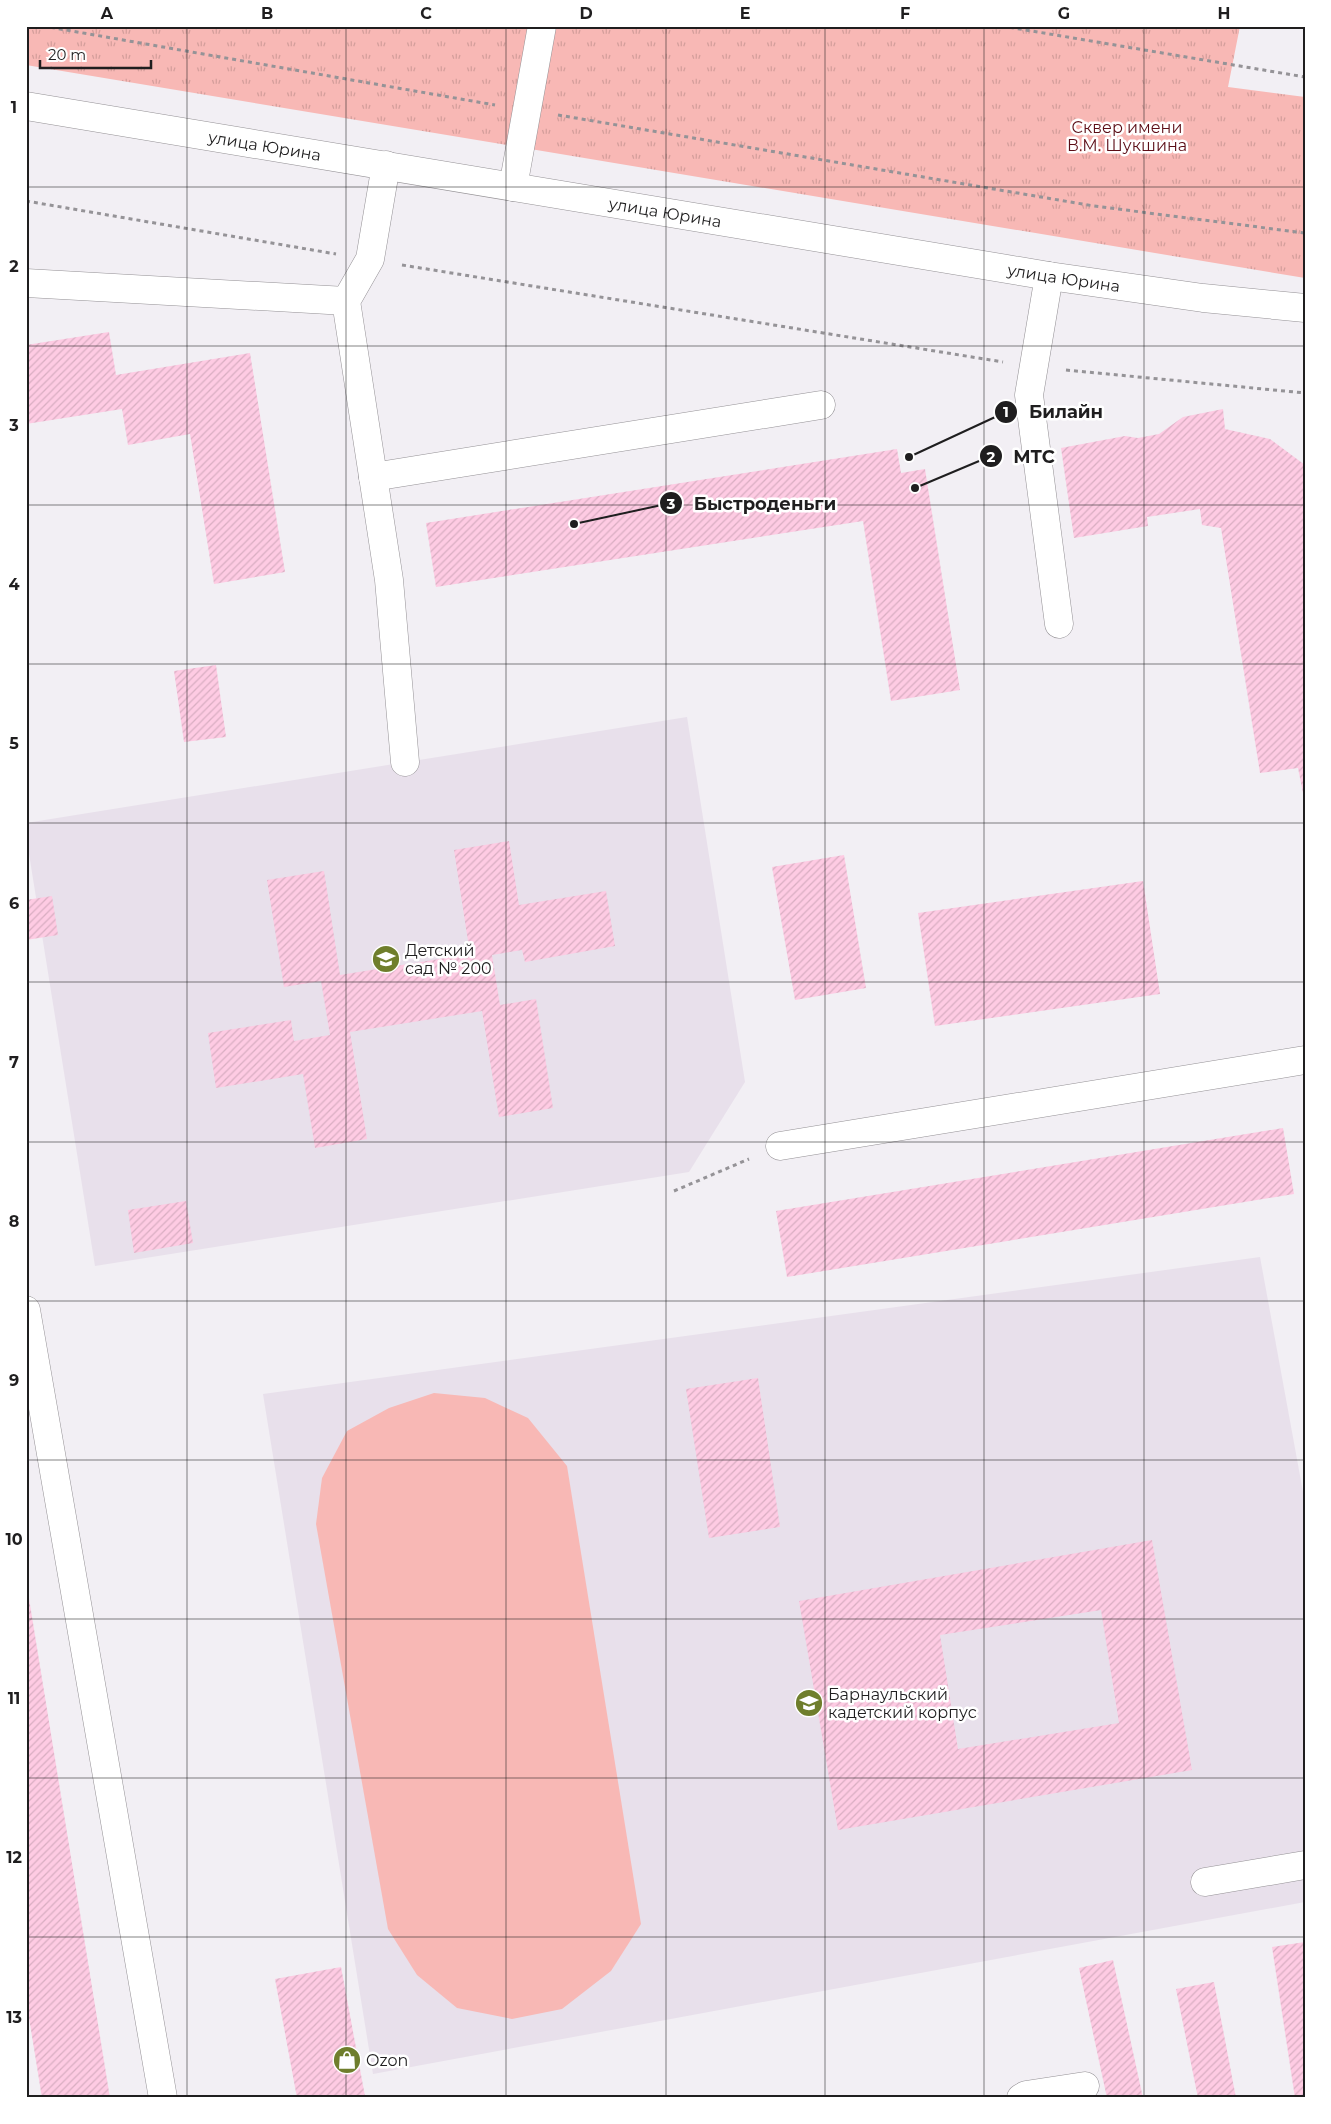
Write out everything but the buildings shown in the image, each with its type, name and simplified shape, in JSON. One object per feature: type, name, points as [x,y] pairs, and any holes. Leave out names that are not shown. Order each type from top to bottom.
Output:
[{"type":"street","points":[[513,187],[542,26]]},
{"type":"street","name":"улица Юрина","points":[[26,106],[1049,276],[1203,298],[1305,308]]},
{"type":"street","points":[[386,165],[370,259],[346,301],[389,580],[405,762]]},
{"type":"street","points":[[1049,276],[1029,395],[1059,624]]},
{"type":"street","points":[[26,283],[346,301]]},
{"type":"street","points":[[374,477],[821,405]]},
{"type":"street","points":[[780,1146],[1305,1060]]},
{"type":"street","points":[[26,1310],[163,2098]]},
{"type":"street","points":[[1205,1882],[1305,1865]]},
{"type":"street","points":[[1021,2098],[1026,2095],[1085,2086]]},
{"type":"path","points":[[43,26],[1094,206],[1305,233]]},
{"type":"path","points":[[1002,26],[1305,76]]},
{"type":"path","points":[[26,202],[1034,366],[1305,393]]},
{"type":"path","points":[[674,1191],[780,1146]]},
{"type":"shaded area","name":"Детский сад № 200","points":[[687,717],[745,1082],[689,1172],[95,1266],[26,835],[26,823]]},
{"type":"shaded area","name":"Барнаульский кадетский корпус","points":[[1260,1257],[1305,1503],[1305,1902],[373,2074],[263,1394]]},
{"type":"green space","name":"Сквер имени В.М. Шукшина","points":[[26,26],[1240,26],[1228,87],[1305,97],[1305,278],[26,65]]},
{"type":"green space","points":[[434,1393],[485,1398],[528,1418],[567,1466],[641,1924],[611,1971],[562,2009],[512,2019],[457,2008],[417,1975],[388,1929],[316,1524],[322,1478],[347,1431],[389,1408]]},
{"type":"place","name":"Билайн","points":[[909,457]]},
{"type":"place","name":"МТС","points":[[915,488]]},
{"type":"place","name":"Быстроденьги","points":[[574,524]]},
{"type":"place","name":"Детский сад № 200","points":[[386,959]]},
{"type":"place","name":"Барнаульский кадетский корпус","points":[[809,1703]]},
{"type":"place","name":"Ozon","points":[[347,2060]]}]
